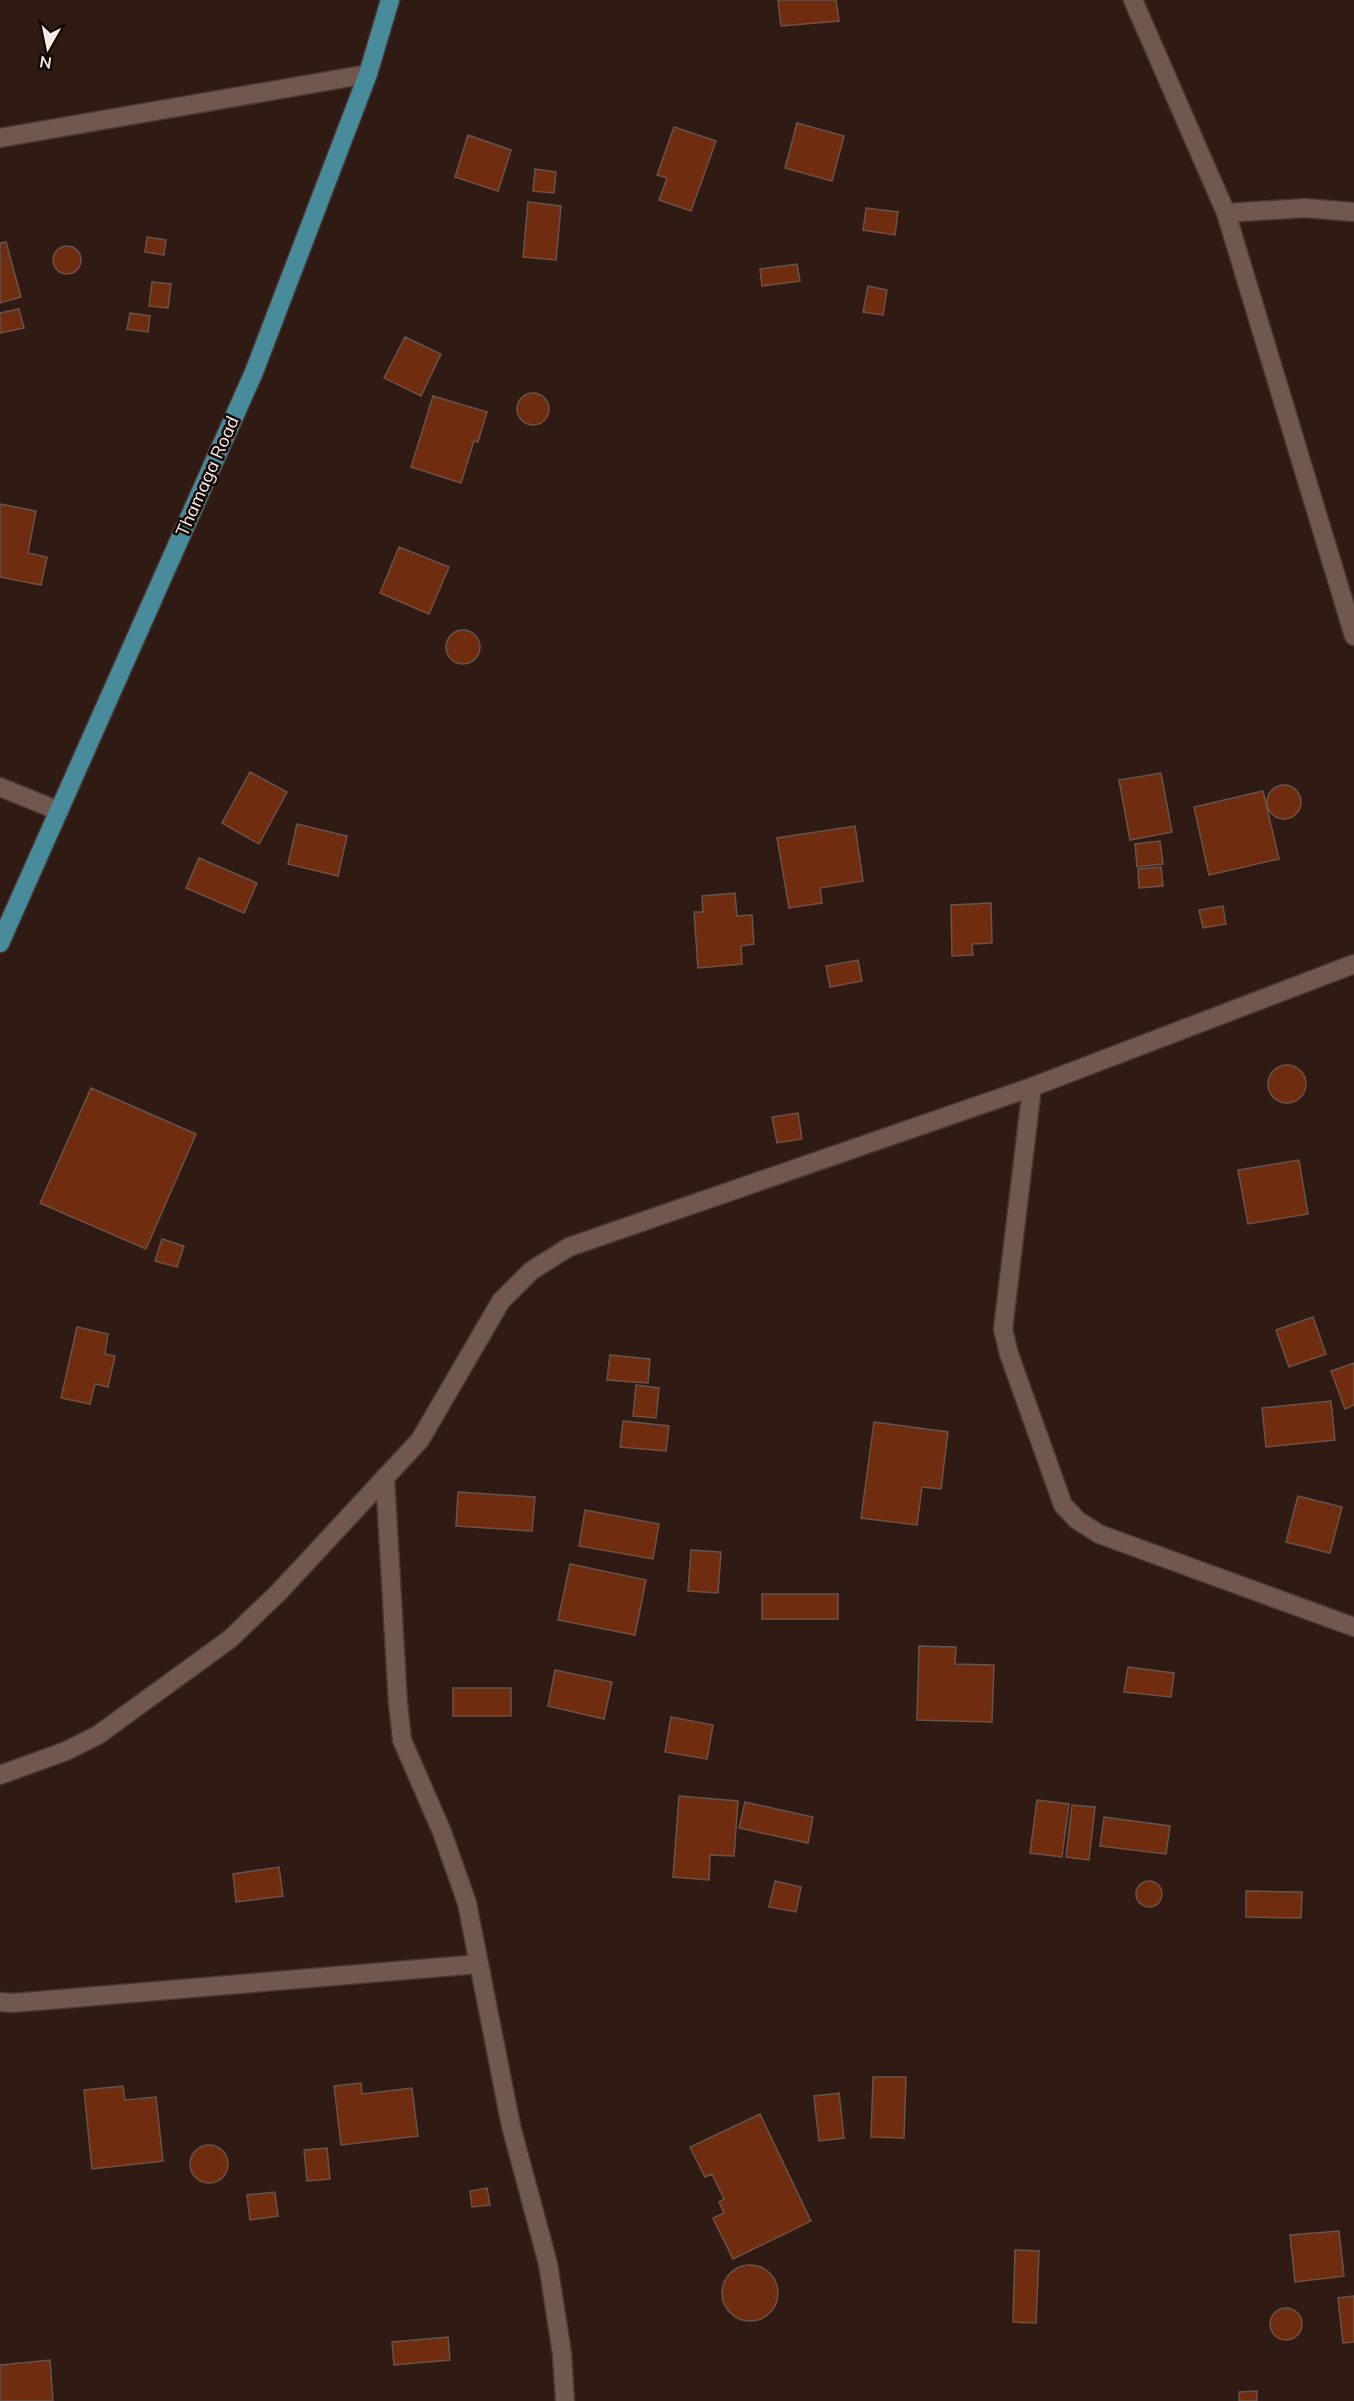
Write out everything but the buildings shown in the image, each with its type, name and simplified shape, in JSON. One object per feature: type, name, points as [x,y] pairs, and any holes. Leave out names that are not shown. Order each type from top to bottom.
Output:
[{"type":"main road","name":"Thamaga Road","points":[[0,943],[254,372],[368,74],[390,0]]},
{"type":"street","points":[[1133,0],[1226,213],[1354,636]]},
{"type":"street","points":[[0,138],[368,74]]},
{"type":"street","points":[[1226,213],[1305,208],[1354,212]]},
{"type":"street","points":[[0,787],[59,811]]},
{"type":"street","points":[[0,1775],[66,1751],[98,1735],[231,1639],[279,1592],[420,1440],[501,1301],[531,1271],[569,1247],[1032,1087],[1354,964]]},
{"type":"street","points":[[1032,1087],[1003,1329],[1009,1354],[1063,1506],[1077,1520],[1099,1534],[1354,1627]]},
{"type":"street","points":[[385,1478],[402,1740],[442,1832],[467,1902],[511,2126],[548,2264],[562,2354],[565,2401]]},
{"type":"street","points":[[0,2002],[13,2003],[479,1964]]}]
